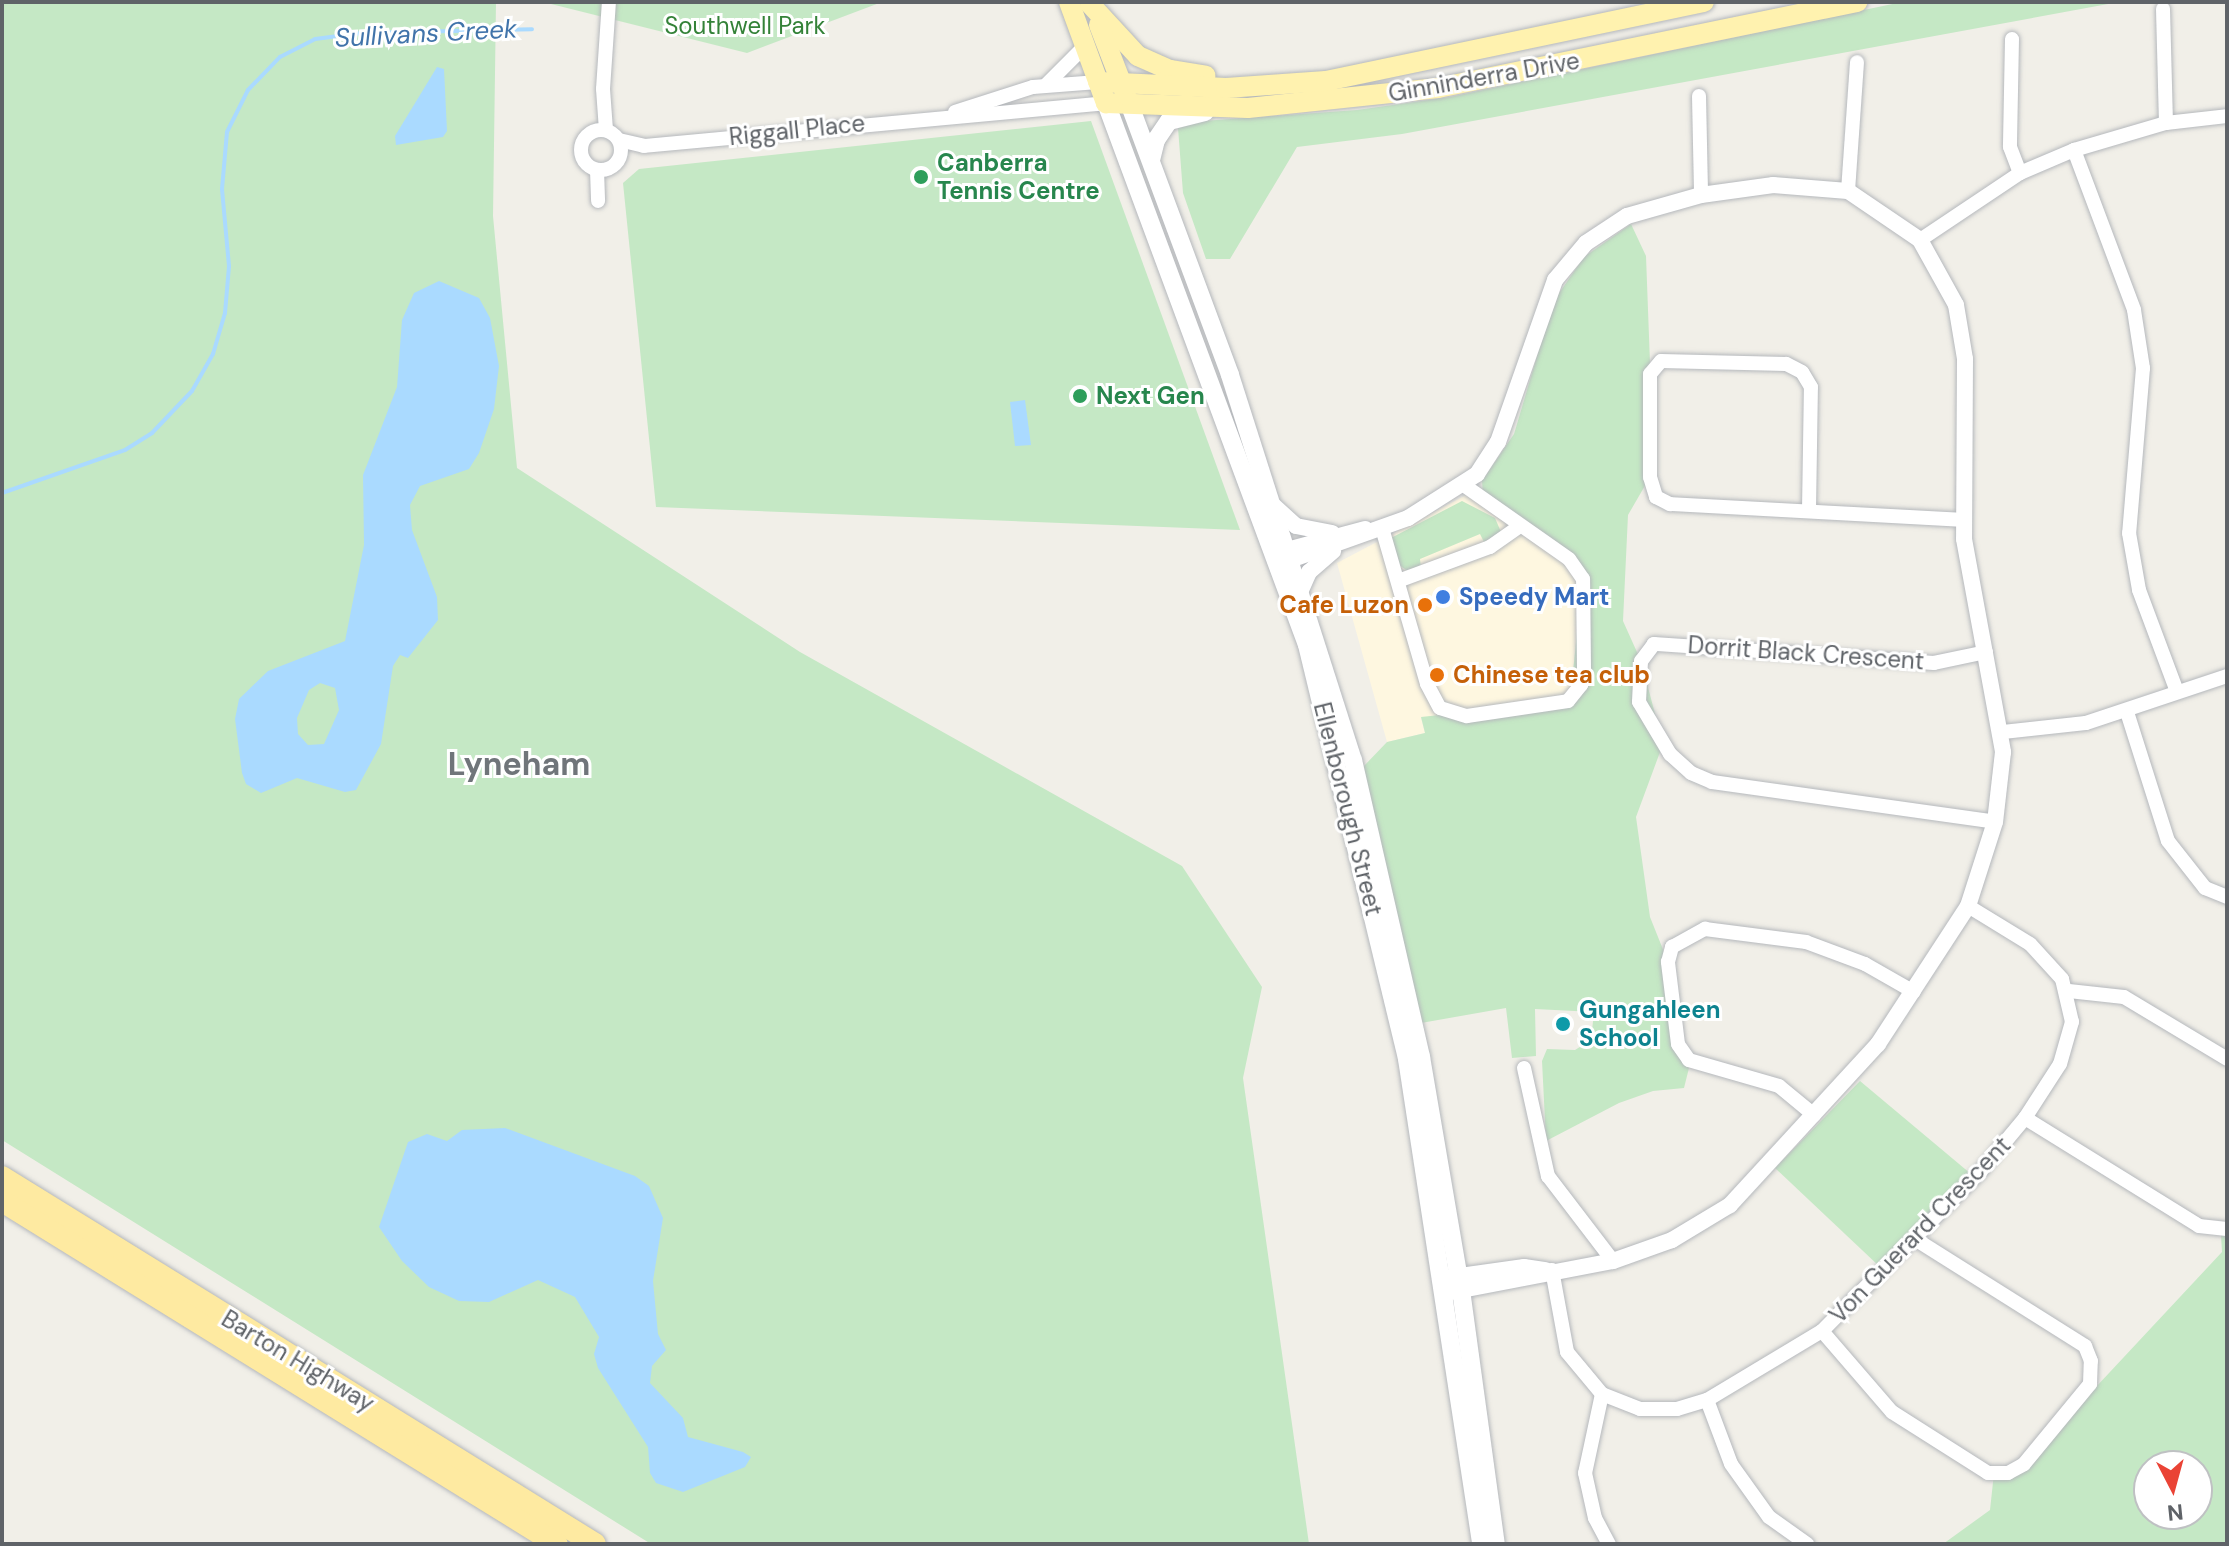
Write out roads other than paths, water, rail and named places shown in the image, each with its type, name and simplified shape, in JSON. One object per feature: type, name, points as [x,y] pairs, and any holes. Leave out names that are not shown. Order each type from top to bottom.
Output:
[{"type":"highway","name":"Barton Highway","points":[[2,1177],[595,1544]]},
{"type":"highway","name":"Barton Highway","points":[[2,1201],[557,1544]]},
{"type":"main road","points":[[1069,2],[1106,103]]},
{"type":"main road","name":"Ginninderra Drive","points":[[1106,103],[1126,94],[1291,85],[1402,67],[1704,2]]},
{"type":"main road","name":"Ginninderra Drive","points":[[1098,82],[1126,94],[1248,108],[1438,88],[1857,2]]},
{"type":"main road","points":[[1090,3],[1138,56],[1187,75],[1402,67]]},
{"type":"main road","points":[[1090,3],[1126,94]]},
{"type":"main road","name":"Ellenborough Street","points":[[1126,94],[1274,506],[1282,557],[1301,590],[1353,760],[1394,937],[1496,1544]]},
{"type":"main road","name":"Ellenborough Street","points":[[1106,103],[1282,557],[1307,645],[1382,947],[1452,1284],[1481,1544]]},
{"type":"main road","points":[[1151,160],[1158,134],[1173,119],[1248,108]]},
{"type":"street","points":[[598,201],[597,170],[581,153],[599,131],[609,2]]},
{"type":"street","points":[[2163,9],[2166,123]]},
{"type":"street","points":[[2012,39],[2010,147],[2020,173]]},
{"type":"street","name":"Riggall Place","points":[[1047,84],[1085,46]]},
{"type":"street","points":[[1848,191],[1857,62]]},
{"type":"street","name":"Riggall Place","points":[[951,114],[1047,84],[1098,82]]},
{"type":"street","points":[[1699,96],[1701,195]]},
{"type":"street","name":"Riggall Place","points":[[619,140],[644,146],[951,114],[1106,103]]},
{"type":"street","points":[[1925,246],[1958,217],[2020,173],[2074,150],[2166,123],[2227,116]]},
{"type":"street","points":[[599,131],[619,140],[619,160]]},
{"type":"street","name":"Riggall Place","points":[[597,170],[644,146]]},
{"type":"street","points":[[2074,150],[2134,310],[2143,368],[2129,533],[2139,590],[2176,689]]},
{"type":"street","points":[[1282,557],[1382,528],[1465,486],[1498,442],[1546,298],[1566,264],[1607,226],[1701,195],[1798,183],[1848,191],[1925,246],[1962,332],[1963,520],[2003,732],[1995,822],[1968,906],[1878,1044],[1730,1205],[1672,1240],[1613,1261],[1452,1284]]},
{"type":"street","points":[[1809,510],[1811,387],[1802,372],[1786,364],[1661,361],[1650,374],[1650,477],[1656,497],[1670,504],[1963,520]]},
{"type":"street","points":[[1382,528],[1427,684],[1440,708],[1467,716],[1560,704],[1573,697],[1583,677],[1587,596],[1569,559],[1465,486]]},
{"type":"street","points":[[1274,506],[1296,526],[1338,540]]},
{"type":"street","points":[[1398,581],[1490,547],[1520,526]]},
{"type":"street","points":[[1301,590],[1309,572],[1338,540]]},
{"type":"street","name":"Dorrit Black Crescent","points":[[1986,652],[1934,663],[1654,644],[1641,661],[1639,702],[1670,754],[1691,773],[1712,782],[1995,822]]},
{"type":"street","points":[[2003,732],[2127,712],[2176,689],[2227,676]]},
{"type":"street","points":[[2127,712],[2168,841],[2205,888],[2227,897]]},
{"type":"street","points":[[1968,906],[2030,944],[2069,991],[2124,997],[2227,1059]]},
{"type":"street","points":[[1814,1115],[1779,1086],[1689,1060],[1676,1030],[1668,962],[1672,947],[1683,937],[1705,929],[1806,942],[1865,964],[1914,992]]},
{"type":"street","name":"Von Guerard Crescent","points":[[1552,1270],[1567,1352],[1602,1394],[1640,1409],[1677,1409],[1707,1400],[1822,1331],[1917,1240],[2025,1118],[2060,1064],[2072,1022],[2069,991]]},
{"type":"street","points":[[1524,1068],[1548,1176],[1613,1261]]},
{"type":"street","points":[[2025,1118],[2199,1226],[2227,1229]]},
{"type":"street","points":[[1822,1331],[1892,1412],[1988,1473],[2008,1473],[2024,1464],[2090,1384],[2085,1346],[1917,1240]]},
{"type":"street","points":[[1602,1394],[1585,1473],[1595,1518],[1609,1544]]},
{"type":"street","points":[[1707,1400],[1731,1464],[1769,1517],[1807,1544]]},
{"type":"water","points":[[437,67],[444,69],[447,131],[443,137],[396,145],[395,136]]},
{"type":"water","points":[[439,281],[479,298],[490,318],[499,366],[494,409],[479,453],[469,469],[420,486],[410,505],[412,530],[437,597],[438,620],[408,658],[400,655],[393,666],[381,744],[356,790],[345,792],[297,778],[261,793],[246,784],[242,773],[235,719],[239,699],[268,671],[345,641],[364,545],[363,475],[397,387],[402,320],[414,293]],"holes":[[[320,683],[335,688],[339,710],[324,744],[308,745],[298,734],[297,718],[309,690]]]},
{"type":"water","points":[[1025,400],[1031,445],[1015,446],[1010,402]]},
{"type":"water","points":[[505,1128],[635,1176],[649,1186],[663,1218],[653,1281],[658,1334],[666,1350],[652,1366],[650,1383],[683,1418],[688,1437],[743,1452],[751,1457],[745,1467],[683,1492],[656,1483],[650,1473],[648,1447],[598,1368],[594,1354],[599,1337],[575,1297],[538,1280],[489,1302],[459,1301],[429,1287],[402,1261],[379,1227],[408,1142],[427,1134],[447,1141],[462,1130]]},
{"type":"waterway","name":"Sullivans Creek","points":[[2,493],[125,450],[152,433],[192,391],[213,354],[225,313],[229,266],[222,189],[227,132],[248,90],[280,57],[315,39],[362,33],[532,29]]},
{"type":"place","name":"Canberra Tennis Centre","points":[[921,177]]},
{"type":"place","name":"Next Gen","points":[[1080,396]]},
{"type":"place","name":"Speedy Mart","points":[[1443,597]]},
{"type":"place","name":"Cafe Luzon","points":[[1425,605]]},
{"type":"place","name":"Chinese tea club","points":[[1437,675]]},
{"type":"place","name":"Gungahleen School","points":[[1563,1024]]},
{"type":"district","name":"Lyneham","points":[[519,764]]},
{"type":"park label","name":"Southwell Park","points":[[745,26]]}]
